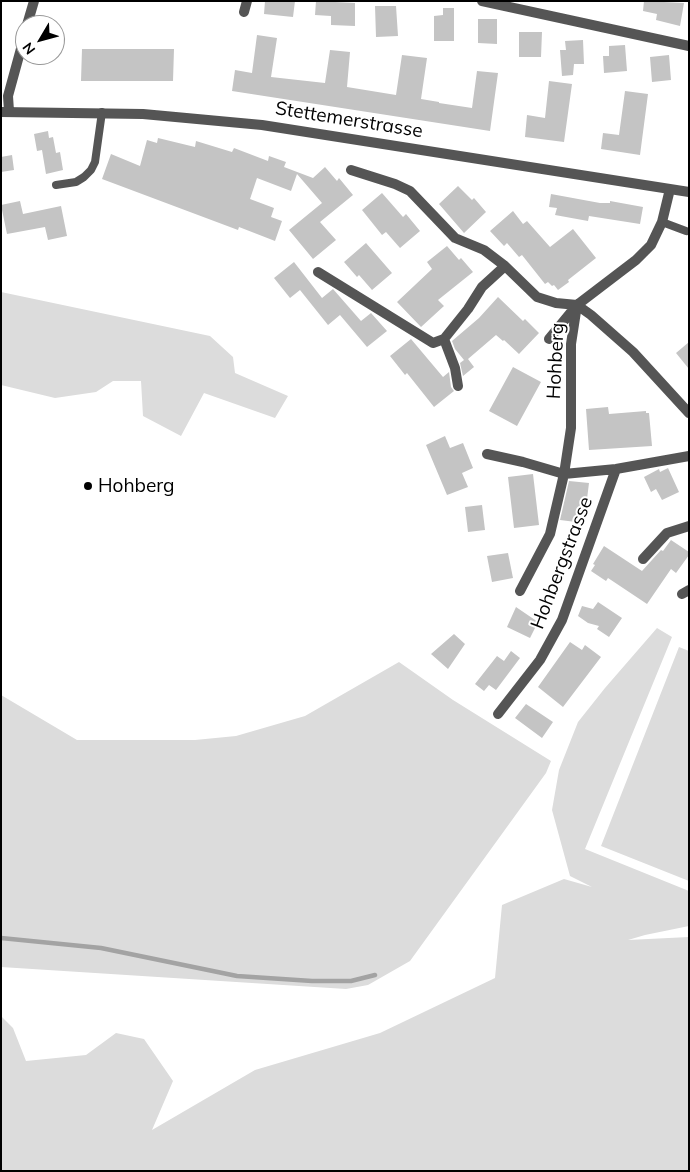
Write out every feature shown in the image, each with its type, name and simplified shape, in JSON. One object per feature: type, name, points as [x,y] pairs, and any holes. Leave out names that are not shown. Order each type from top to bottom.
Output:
[{"type":"street","points":[[30,15],[34,1]]},
{"type":"street","points":[[244,12],[247,1]]},
{"type":"street","points":[[482,1],[689,46]]},
{"type":"street","points":[[5,112],[16,65]]},
{"type":"street","name":"Stettemerstrasse","points":[[5,112],[102,112],[204,118],[262,124],[689,192]]},
{"type":"street","name":"Hohberg","points":[[351,170],[395,184],[410,191],[455,238],[484,250],[505,266],[537,297],[556,303],[577,304],[571,344],[571,428],[564,474],[550,534],[520,590]]},
{"type":"street","points":[[549,339],[577,304],[636,260],[651,245],[662,222],[670,189]]},
{"type":"street","points":[[318,272],[433,343],[444,339],[468,309],[482,287],[505,266]]},
{"type":"street","points":[[577,304],[633,352],[689,413]]},
{"type":"street","points":[[444,339],[455,368],[458,386]]},
{"type":"street","points":[[487,454],[564,474],[616,469],[689,456]]},
{"type":"street","name":"Hohbergstrasse","points":[[498,714],[540,660],[562,620],[616,469]]},
{"type":"street","points":[[643,559],[667,533],[689,526]]},
{"type":"lane","points":[[56,185],[76,182],[91,170],[95,162],[102,112]]},
{"type":"lane","points":[[662,222],[686,232]]},
{"type":"shaded area","points":[[1,292],[210,336],[233,357],[235,373],[288,396],[275,418],[204,393],[181,436],[143,416],[141,381],[113,381],[96,392],[55,398],[1,385]]},
{"type":"shaded area","points":[[657,628],[672,637],[585,849],[689,891],[689,926],[628,940],[689,937],[689,1171],[1,1171],[1,1016],[13,1028],[26,1061],[86,1055],[116,1033],[144,1039],[173,1081],[152,1130],[255,1070],[380,1033],[495,978],[502,905],[564,879],[592,887],[570,876],[552,810],[559,770],[578,722]]},
{"type":"shaded area","points":[[679,647],[689,651],[689,881],[601,846]]},
{"type":"shaded area","points":[[399,662],[453,700],[551,761],[546,773],[410,961],[368,985],[346,989],[1,967],[1,695],[77,740],[195,740],[236,736],[305,716]]},
{"type":"building","points":[[265,1],[295,1],[293,17],[264,14]]},
{"type":"building","points":[[316,1],[355,3],[355,26],[331,25],[331,16],[315,15]]},
{"type":"building","points":[[644,1],[684,3],[680,26],[656,20],[657,14],[643,11]]},
{"type":"building","points":[[375,6],[396,6],[398,36],[376,37]]},
{"type":"building","points":[[443,8],[454,8],[454,41],[434,41],[434,16],[443,15]]},
{"type":"building","points":[[478,19],[497,19],[497,44],[478,43]]},
{"type":"building","points":[[519,32],[542,32],[541,57],[519,57]]},
{"type":"building","points":[[257,35],[277,38],[271,77],[325,83],[330,50],[350,52],[347,87],[396,95],[402,55],[427,58],[421,99],[472,108],[477,71],[498,73],[490,131],[232,91],[235,70],[252,73]]},
{"type":"building","points":[[583,40],[584,64],[574,64],[573,75],[562,76],[560,50],[566,50],[565,41]]},
{"type":"building","points":[[625,45],[627,71],[604,73],[603,56],[609,56],[609,46]]},
{"type":"building","points":[[82,49],[174,49],[173,81],[81,81]]},
{"type":"building","points":[[669,55],[671,80],[652,82],[650,57]]},
{"type":"building","points":[[549,81],[572,84],[564,142],[525,137],[527,115],[545,118]]},
{"type":"building","points":[[625,91],[648,94],[640,155],[601,149],[603,133],[619,135]]},
{"type":"building","points":[[48,131],[49,138],[53,137],[56,153],[60,152],[63,170],[46,174],[42,150],[37,151],[34,134]]},
{"type":"building","points":[[158,138],[195,147],[196,141],[232,152],[234,148],[268,161],[269,156],[286,162],[284,167],[313,178],[325,167],[337,181],[339,178],[353,195],[320,222],[336,240],[313,259],[289,230],[322,203],[297,174],[291,191],[257,178],[250,199],[274,208],[271,217],[282,221],[275,241],[239,227],[238,230],[102,179],[111,154],[140,166],[147,140],[157,143]]},
{"type":"building","points":[[12,155],[14,170],[1,172],[1,157]]},
{"type":"building","points":[[458,186],[472,200],[474,198],[486,212],[464,233],[439,204]]},
{"type":"building","points":[[382,193],[403,217],[406,214],[420,231],[400,248],[386,232],[382,235],[362,210]]},
{"type":"building","points":[[551,194],[600,203],[610,203],[610,201],[643,207],[640,224],[589,216],[588,221],[555,215],[557,208],[549,207]]},
{"type":"building","points":[[20,201],[23,214],[61,206],[67,236],[48,240],[45,227],[7,234],[1,205]]},
{"type":"building","points":[[513,211],[523,224],[527,221],[550,247],[573,229],[596,258],[558,290],[548,282],[545,284],[522,255],[519,257],[507,243],[504,246],[490,231]]},
{"type":"building","points":[[366,243],[392,273],[372,290],[344,262]]},
{"type":"building","points":[[447,246],[473,272],[438,300],[444,306],[421,327],[397,302],[432,269],[427,262]]},
{"type":"building","points":[[294,262],[322,298],[333,289],[361,321],[371,313],[387,331],[367,347],[340,315],[328,325],[300,290],[290,298],[274,278]]},
{"type":"building","points":[[498,297],[523,321],[525,319],[539,333],[519,354],[496,335],[468,359],[474,367],[463,376],[460,363],[464,360],[455,349],[452,341],[479,318]]},
{"type":"building","points":[[411,339],[443,377],[449,372],[451,387],[454,391],[434,407],[407,373],[405,375],[390,356]]},
{"type":"building","points":[[689,342],[689,369],[676,353]]},
{"type":"building","points":[[513,367],[541,382],[517,426],[489,411]]},
{"type":"building","points":[[608,407],[609,414],[646,411],[646,413],[649,413],[652,446],[589,450],[586,409]]},
{"type":"building","points":[[445,436],[450,448],[463,443],[473,468],[462,473],[468,487],[447,495],[426,445]]},
{"type":"building","points":[[668,468],[679,492],[662,500],[656,489],[651,492],[644,477],[659,469],[660,472]]},
{"type":"building","points":[[533,474],[539,525],[514,528],[508,477]]},
{"type":"building","points":[[569,481],[589,483],[584,523],[560,520]]},
{"type":"building","points":[[482,505],[485,530],[468,532],[465,507]]},
{"type":"building","points":[[671,540],[689,552],[689,555],[676,573],[671,569],[647,604],[608,578],[606,581],[591,571],[604,546],[642,571],[661,550],[663,551]]},
{"type":"building","points":[[508,553],[513,578],[492,582],[487,556]]},
{"type":"building","points":[[598,602],[622,618],[609,637],[597,629],[599,626],[588,623],[578,616],[582,606],[593,609]]},
{"type":"building","points":[[516,607],[538,622],[530,638],[507,627]]},
{"type":"building","points":[[454,634],[465,644],[448,669],[431,654]]},
{"type":"building","points":[[570,642],[582,650],[585,645],[601,657],[563,707],[538,687]]},
{"type":"building","points":[[511,651],[520,658],[496,690],[489,685],[484,691],[475,684],[497,656],[504,661]]},
{"type":"building","points":[[526,704],[553,722],[542,738],[515,718]]},
{"type":"waterway","points":[[1,938],[101,948],[237,976],[312,981],[351,981],[375,975]]},
{"type":"place","name":"Hohberg","points":[[88,486]]}]
